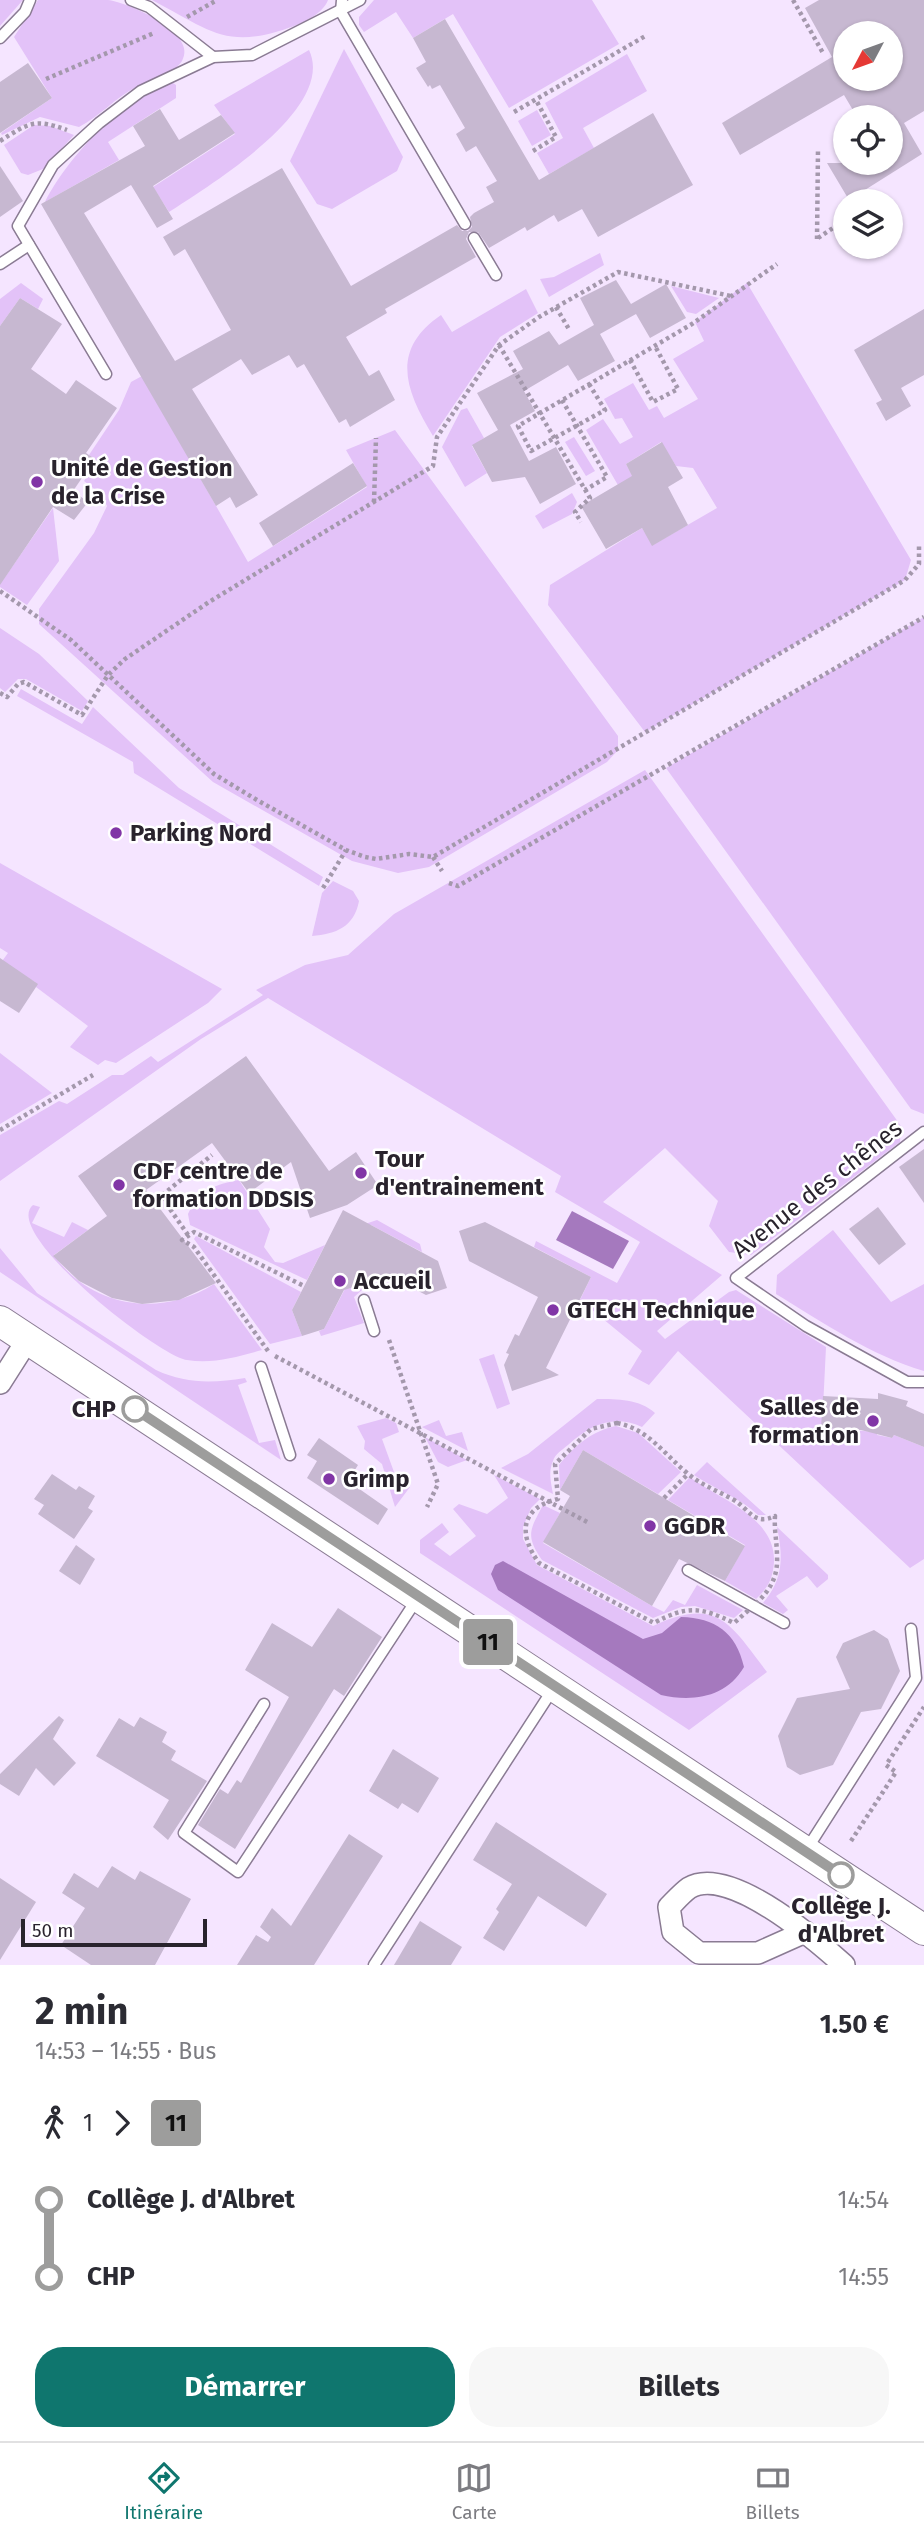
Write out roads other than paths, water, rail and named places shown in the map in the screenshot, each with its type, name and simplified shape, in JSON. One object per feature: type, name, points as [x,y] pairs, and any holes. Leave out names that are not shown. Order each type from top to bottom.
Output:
[{"type":"main road","points":[[0,1321],[924,1930]]},
{"type":"street","points":[[0,1383],[28,1339]]},
{"type":"street","points":[[805,1932],[758,1953],[699,1953],[674,1932],[668,1907],[691,1887],[718,1885],[753,1896],[805,1932],[844,1965]]},
{"type":"lane","points":[[0,38],[24,12],[30,0]]},
{"type":"lane","points":[[131,0],[149,7],[213,57]]},
{"type":"lane","points":[[342,0],[341,12],[465,224]]},
{"type":"lane","points":[[106,374],[18,226],[53,165],[84,136],[141,91],[213,57],[252,55],[360,0]]},
{"type":"lane","points":[[474,238],[496,275]]},
{"type":"lane","points":[[0,264],[29,245]]},
{"type":"lane","name":"Avenue des chênes","points":[[924,1132],[736,1279],[828,1339],[907,1382],[924,1382]]},
{"type":"lane","points":[[364,1300],[379,1330]]},
{"type":"lane","points":[[261,1367],[290,1455]]},
{"type":"lane","points":[[688,1570],[784,1623]]},
{"type":"lane","points":[[264,1704],[184,1833],[238,1872],[419,1596]]},
{"type":"lane","points":[[911,1629],[916,1678]]},
{"type":"lane","points":[[805,1851],[924,1667]]},
{"type":"lane","points":[[374,1965],[555,1686]]},
{"type":"place","name":"Unité de Gestion de la Crise","points":[[37,482]]},
{"type":"place","name":"Parking Nord","points":[[116,833]]},
{"type":"place","name":"Tour d'entrainement","points":[[361,1173]]},
{"type":"place","name":"CDF centre de formation DDSIS","points":[[119,1185]]},
{"type":"place","name":"Accueil","points":[[340,1281]]},
{"type":"place","name":"GTECH Technique","points":[[553,1310]]},
{"type":"place","name":"CHP","points":[[135,1409]]},
{"type":"place","name":"Salles de formation","points":[[873,1421]]},
{"type":"place","name":"Grimp","points":[[329,1479]]},
{"type":"place","name":"GGDR","points":[[650,1526]]},
{"type":"place","name":"Collège J. d'Albret","points":[[841,1875]]}]
